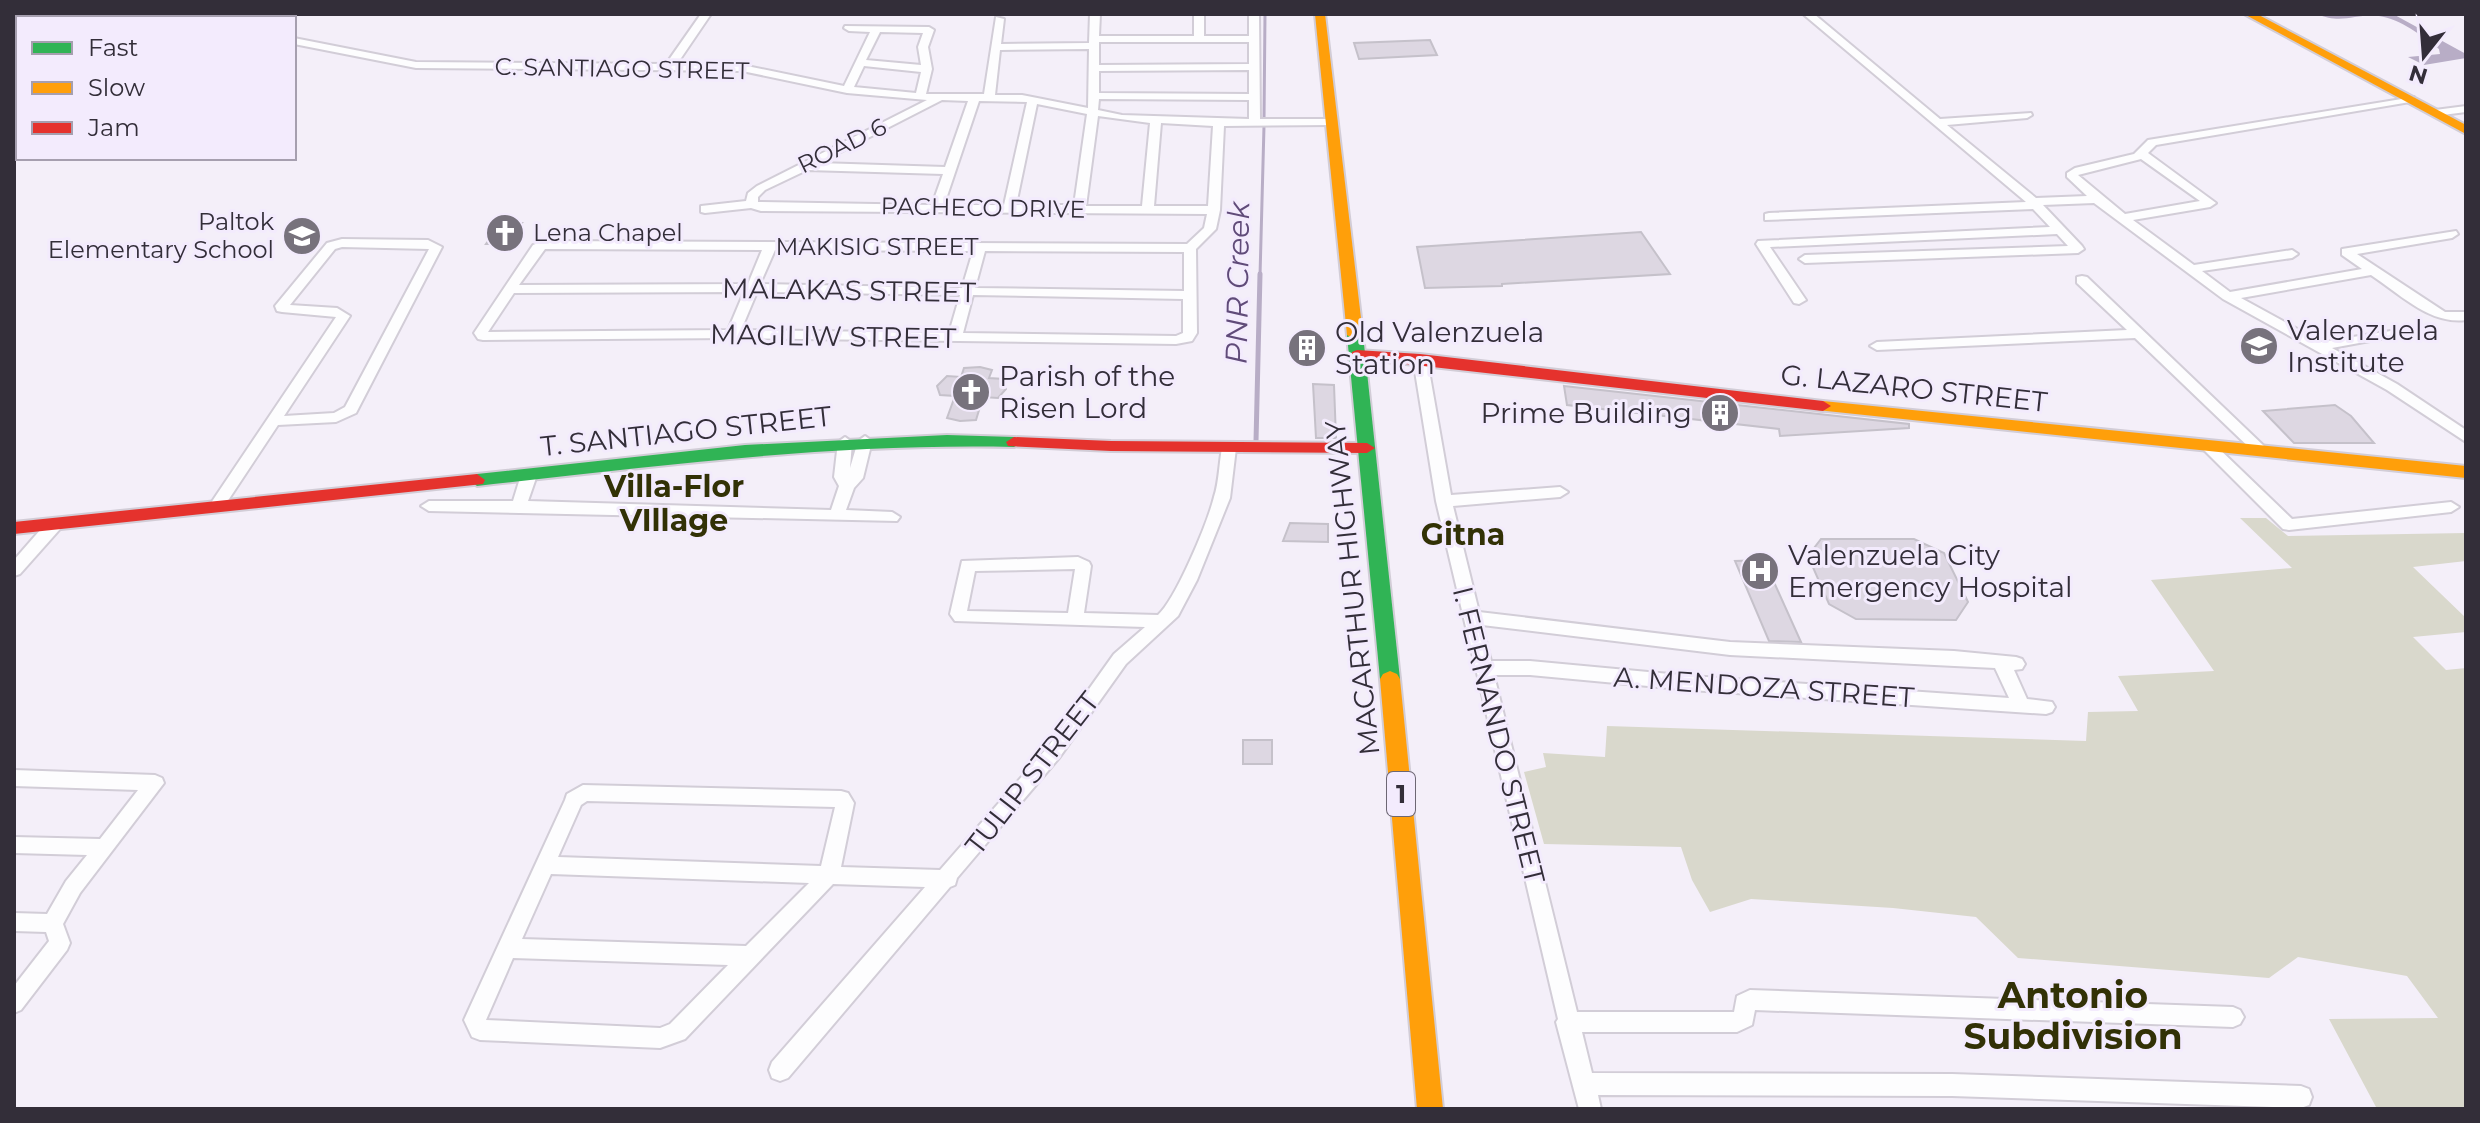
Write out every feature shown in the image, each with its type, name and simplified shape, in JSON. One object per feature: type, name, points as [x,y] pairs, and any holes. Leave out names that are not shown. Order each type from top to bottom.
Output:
[{"type":"main road","name":"MACARTHUR HIGHWAY","points":[[1320,14],[1367,448],[1430,1109]]},
{"type":"main road","points":[[2249,14],[2466,130]]},
{"type":"main road","name":"G. LAZARO STREET","points":[[1357,355],[1420,359],[1666,390],[2466,472]]},
{"type":"main road","name":"T. SANTIAGO STREET","points":[[14,528],[845,442],[959,439],[1229,448],[1367,448]]},
{"type":"street","points":[[669,68],[706,14]]},
{"type":"street","points":[[1079,209],[1093,112],[1095,14]]},
{"type":"street","points":[[1199,14],[1199,39]]},
{"type":"street","points":[[1254,14],[1255,123]]},
{"type":"street","points":[[1805,259],[2073,250],[2078,246],[2034,203],[1808,14]]},
{"type":"street","points":[[989,97],[999,19]]},
{"type":"street","points":[[849,28],[929,30],[923,47],[927,69],[920,97]]},
{"type":"street","points":[[847,90],[877,28]]},
{"type":"street","points":[[996,47],[1254,39]]},
{"type":"street","name":"C. SANTIAGO STREET","points":[[296,41],[416,65],[742,68],[847,90],[920,97],[1033,100],[1156,121],[1331,122]]},
{"type":"street","points":[[860,63],[927,69]]},
{"type":"street","points":[[1095,68],[1255,67]]},
{"type":"street","points":[[1094,96],[1254,97]]},
{"type":"street","name":"ROAD 6","points":[[752,204],[752,196],[761,188],[800,166],[942,97]]},
{"type":"street","points":[[937,207],[975,97]]},
{"type":"street","points":[[2410,99],[2152,142],[2142,154],[2079,170],[2072,173],[2072,179],[2228,296],[2392,387],[2466,437]]},
{"type":"street","points":[[1009,208],[1033,100]]},
{"type":"street","points":[[2435,113],[2466,109]]},
{"type":"street","points":[[1938,122],[2027,115]]},
{"type":"street","points":[[1148,210],[1156,121]]},
{"type":"street","points":[[1189,295],[1190,248],[1210,229],[1214,210],[1219,123]]},
{"type":"street","points":[[2123,218],[2210,203],[2142,154]]},
{"type":"street","points":[[800,166],[949,171]]},
{"type":"street","points":[[1769,217],[2097,199]]},
{"type":"street","name":"PACHECO DRIVE","points":[[705,209],[752,204],[761,207],[1214,210]]},
{"type":"street","points":[[1799,300],[1762,244],[2061,230]]},
{"type":"street","points":[[2452,234],[2346,250],[2371,271],[2440,315],[2451,318],[2466,316]]},
{"type":"street","points":[[216,507],[343,316],[337,312],[282,308],[331,246],[342,243],[428,244],[436,247],[351,410],[336,417],[274,421]]},
{"type":"street","points":[[733,334],[770,246]]},
{"type":"street","name":"MAKISIG STREET","points":[[509,289],[537,248],[1190,248]]},
{"type":"street","points":[[955,337],[980,248]]},
{"type":"street","points":[[2191,269],[2292,254]]},
{"type":"street","points":[[2228,296],[2371,271]]},
{"type":"street","points":[[2082,280],[2261,451]]},
{"type":"street","name":"MALAKAS STREET","points":[[509,289],[751,288],[1189,295]]},
{"type":"street","name":"MAGILIW STREET","points":[[509,289],[481,333],[483,336],[733,334],[1176,340],[1187,338],[1190,333],[1189,295]]},
{"type":"street","points":[[2322,346],[2392,333]]},
{"type":"street","points":[[1877,346],[2137,334]]},
{"type":"street","name":"I. FERNANDO STREET","points":[[1420,359],[1444,501],[1590,1109]]},
{"type":"street","points":[[837,514],[847,486],[855,478],[865,441]]},
{"type":"street","points":[[845,442],[842,477],[847,486]]},
{"type":"street","points":[[2207,445],[2289,525],[2451,507]]},
{"type":"street","name":"TULIP STREET","points":[[780,1070],[948,879],[1067,736],[1120,659],[1175,606],[1214,522],[1226,483],[1229,448]]},
{"type":"street","points":[[519,506],[529,475]]},
{"type":"street","points":[[1444,501],[1560,492]]},
{"type":"street","points":[[429,506],[892,517]]},
{"type":"street","points":[[14,570],[54,525]]},
{"type":"street","points":[[1075,619],[1083,566],[1078,563],[968,565],[958,614],[961,617],[1161,621]]},
{"type":"street","points":[[1471,617],[1649,641],[1767,651],[2008,663],[2021,704]]},
{"type":"street","name":"A. MENDOZA STREET","points":[[1482,668],[1530,668],[1691,683],[2046,707]]},
{"type":"street","points":[[14,778],[155,783],[73,887],[53,923],[60,943],[14,1003]]},
{"type":"street","points":[[583,793],[841,799],[845,803],[829,875],[677,1032],[660,1038],[480,1030],[475,1020],[574,800],[583,793]]},
{"type":"street","points":[[14,845],[104,847]]},
{"type":"street","points":[[545,865],[948,879]]},
{"type":"street","points":[[14,922],[53,923]]},
{"type":"street","points":[[506,948],[753,956]]},
{"type":"street","points":[[1567,1022],[1737,1022],[1745,1018],[1744,1003],[1750,1000],[2233,1017]]},
{"type":"street","points":[[1584,1084],[1952,1085],[2301,1097]]},
{"type":"shaded area","points":[[2317,14],[2393,14],[2466,54],[2466,58],[2424,65],[2408,57],[2440,54],[2439,49],[2403,24],[2379,16],[2334,19]]},
{"type":"shaded area","points":[[2240,518],[2266,518],[2288,536],[2466,533],[2466,561],[2413,567],[2466,618],[2466,632],[2413,637],[2446,670],[2466,668],[2466,1109],[2227,1109],[2376,1107],[2329,1019],[2438,1018],[2407,976],[2298,957],[2269,978],[2018,958],[1976,917],[1893,908],[1751,899],[1710,912],[1692,880],[1681,847],[1544,844],[1524,772],[1546,767],[1543,753],[1605,757],[1607,726],[2086,741],[2088,712],[2138,711],[2118,676],[2214,671],[2151,580],[2292,568]]},
{"type":"building","points":[[1430,40],[1437,55],[1359,59],[1354,43]]},
{"type":"building","name":"Lena Chapel","points":[[501,223],[522,223],[508,244],[486,244]]},
{"type":"building","points":[[1641,232],[1670,274],[1425,288],[1417,247]]},
{"type":"building","name":"Old Valenzuela Station","points":[[1297,340],[1316,340],[1317,357],[1297,357]]},
{"type":"building","name":"Parish of the Risen Lord","points":[[964,368],[992,370],[989,378],[1004,379],[1006,389],[998,398],[983,397],[976,420],[947,418],[955,396],[940,395],[937,386],[947,376],[961,377]]},
{"type":"building","points":[[1313,384],[1334,385],[1336,438],[1316,438]]},
{"type":"building","name":"Prime Building","points":[[1564,386],[1909,424],[1909,428],[1780,436],[1779,429],[1567,405]]},
{"type":"building","points":[[2335,405],[2351,416],[2374,443],[2294,443],[2263,411]]},
{"type":"building","points":[[1290,523],[1328,524],[1328,542],[1283,541]]},
{"type":"building","points":[[1821,539],[1914,539],[1944,553],[1968,602],[1956,620],[1856,619],[1829,604],[1808,556]]},
{"type":"building","points":[[1764,560],[1801,642],[1769,641],[1735,561]]},
{"type":"building","points":[[1243,740],[1272,740],[1272,764],[1243,764]]},
{"type":"waterway","name":"PNR Creek","points":[[1264,120],[1265,14]]},
{"type":"waterway","name":"PNR Creek","points":[[1260,276],[1264,126]]},
{"type":"waterway","name":"PNR Creek","points":[[1256,441],[1260,274]]},
{"type":"traffic: fast","points":[[1355,335],[1390,679]]},
{"type":"traffic: fast","points":[[477,480],[812,445],[947,440],[1014,442]]},
{"type":"traffic: slow","points":[[1320,14],[1355,335]]},
{"type":"traffic: slow","points":[[2249,14],[2466,130]]},
{"type":"traffic: slow","points":[[1823,406],[2466,472]]},
{"type":"traffic: slow","points":[[1390,679],[1430,1109]]},
{"type":"traffic: jam","points":[[1357,355],[1420,359],[1823,406]]},
{"type":"traffic: jam","points":[[1014,442],[1367,448]]},
{"type":"traffic: jam","points":[[14,528],[477,480]]},
{"type":"place","name":"Lena Chapel","points":[[505,233]]},
{"type":"place","name":"Paltok Elementary School","points":[[302,236]]},
{"type":"place","name":"Valenzuela Institute","points":[[2259,346]]},
{"type":"place","name":"Old Valenzuela Station","points":[[1307,348]]},
{"type":"place","name":"Parish of the Risen Lord","points":[[971,392]]},
{"type":"place","name":"Prime Building","points":[[1720,413]]},
{"type":"place","name":"Valenzuela City Emergency Hospital","points":[[1760,571]]},
{"type":"district","name":"Villa-Flor VIllage","points":[[674,504]]},
{"type":"district","name":"Gitna","points":[[1463,535]]},
{"type":"district","name":"Antonio Subdivision","points":[[2073,1016]]}]
